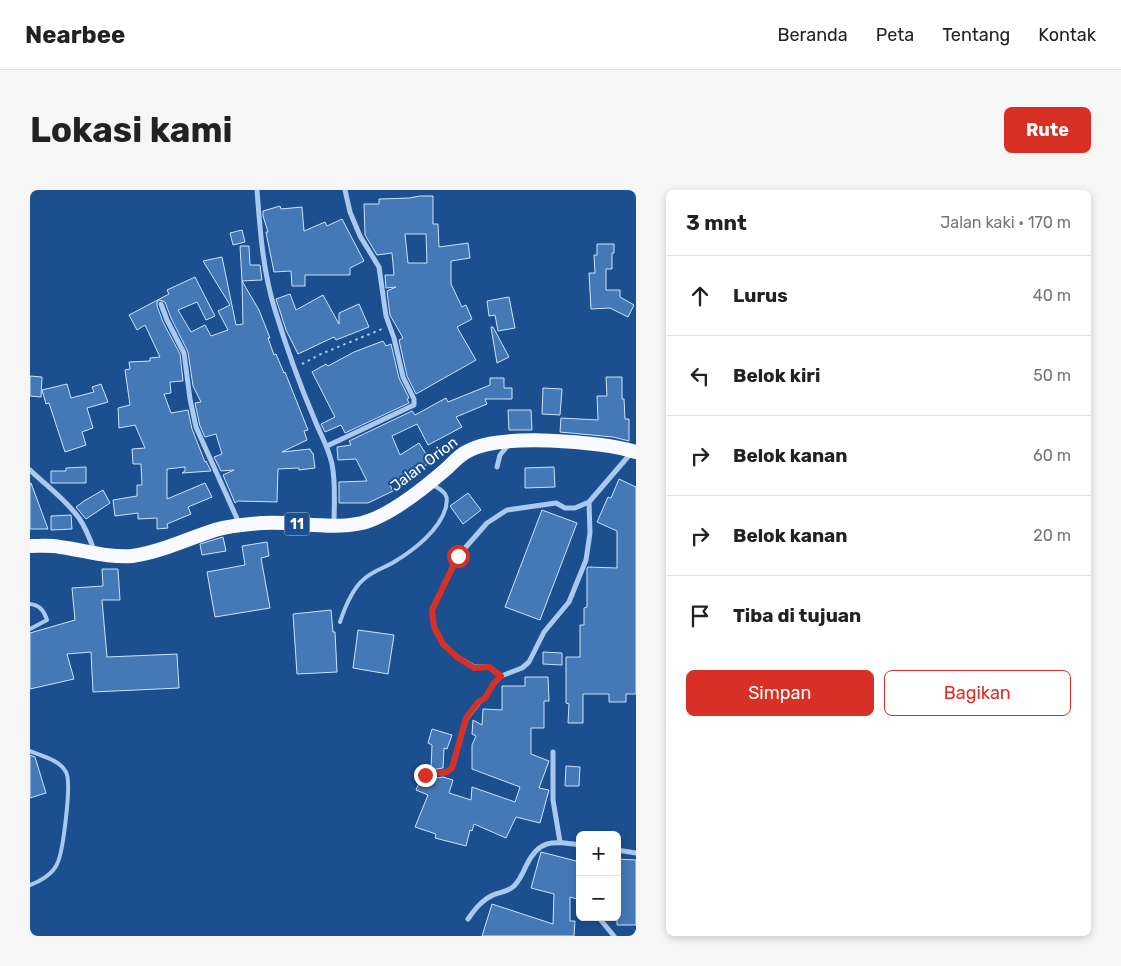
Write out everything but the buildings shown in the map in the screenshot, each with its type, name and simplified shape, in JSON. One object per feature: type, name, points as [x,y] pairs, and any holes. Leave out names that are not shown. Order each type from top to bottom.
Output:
[{"type":"highway","name":"Jalan Orion","points":[[30,546],[59,547],[96,554],[131,556],[159,551],[216,530],[240,526],[264,523],[334,525],[359,523],[375,518],[419,492],[468,451],[487,443],[544,440],[635,449]]},
{"type":"street","points":[[257,190],[260,232],[274,309],[314,419],[327,446],[334,479],[334,525]]},
{"type":"street","points":[[327,446],[414,406],[414,399],[403,377],[394,338],[386,316],[379,267],[360,236],[350,212],[344,190]]},
{"type":"street","points":[[161,304],[184,353],[190,400],[196,427],[240,526]]},
{"type":"street","points":[[497,467],[500,455],[510,442]]},
{"type":"street","points":[[501,676],[489,667],[474,668],[457,657],[443,644],[434,627],[432,610],[458,556],[487,523],[507,510],[556,503],[565,508],[575,508],[590,502],[635,449]]},
{"type":"street","points":[[30,470],[58,494],[79,518],[96,554]]},
{"type":"street","points":[[425,775],[447,772],[452,768],[466,718],[478,702],[485,698],[494,683],[501,676],[522,668],[529,662],[544,632],[569,602],[586,560],[590,533],[590,502]]},
{"type":"street","points":[[553,752],[553,800],[560,842]]},
{"type":"street","points":[[468,919],[484,899],[510,889],[515,885],[538,848],[560,842],[576,844]]},
{"type":"street","points":[[621,851],[636,853]]},
{"type":"street","points":[[602,921],[614,936]]},
{"type":"lane","points":[[340,622],[344,609],[358,585],[374,572],[410,551],[433,530],[443,516],[446,495],[430,483]]},
{"type":"lane","points":[[30,604],[36,605],[44,611],[47,620],[30,629]]},
{"type":"lane","points":[[30,751],[60,765],[67,773],[68,785],[65,828],[58,864],[41,880],[30,885]]},
{"type":"path","points":[[295,367],[321,354],[390,326]]},
{"type":"route","points":[[425,775],[447,772],[452,768],[466,718],[478,702],[485,698],[494,683],[501,676],[489,667],[474,668],[457,657],[443,644],[434,627],[432,610],[458,556]]}]
